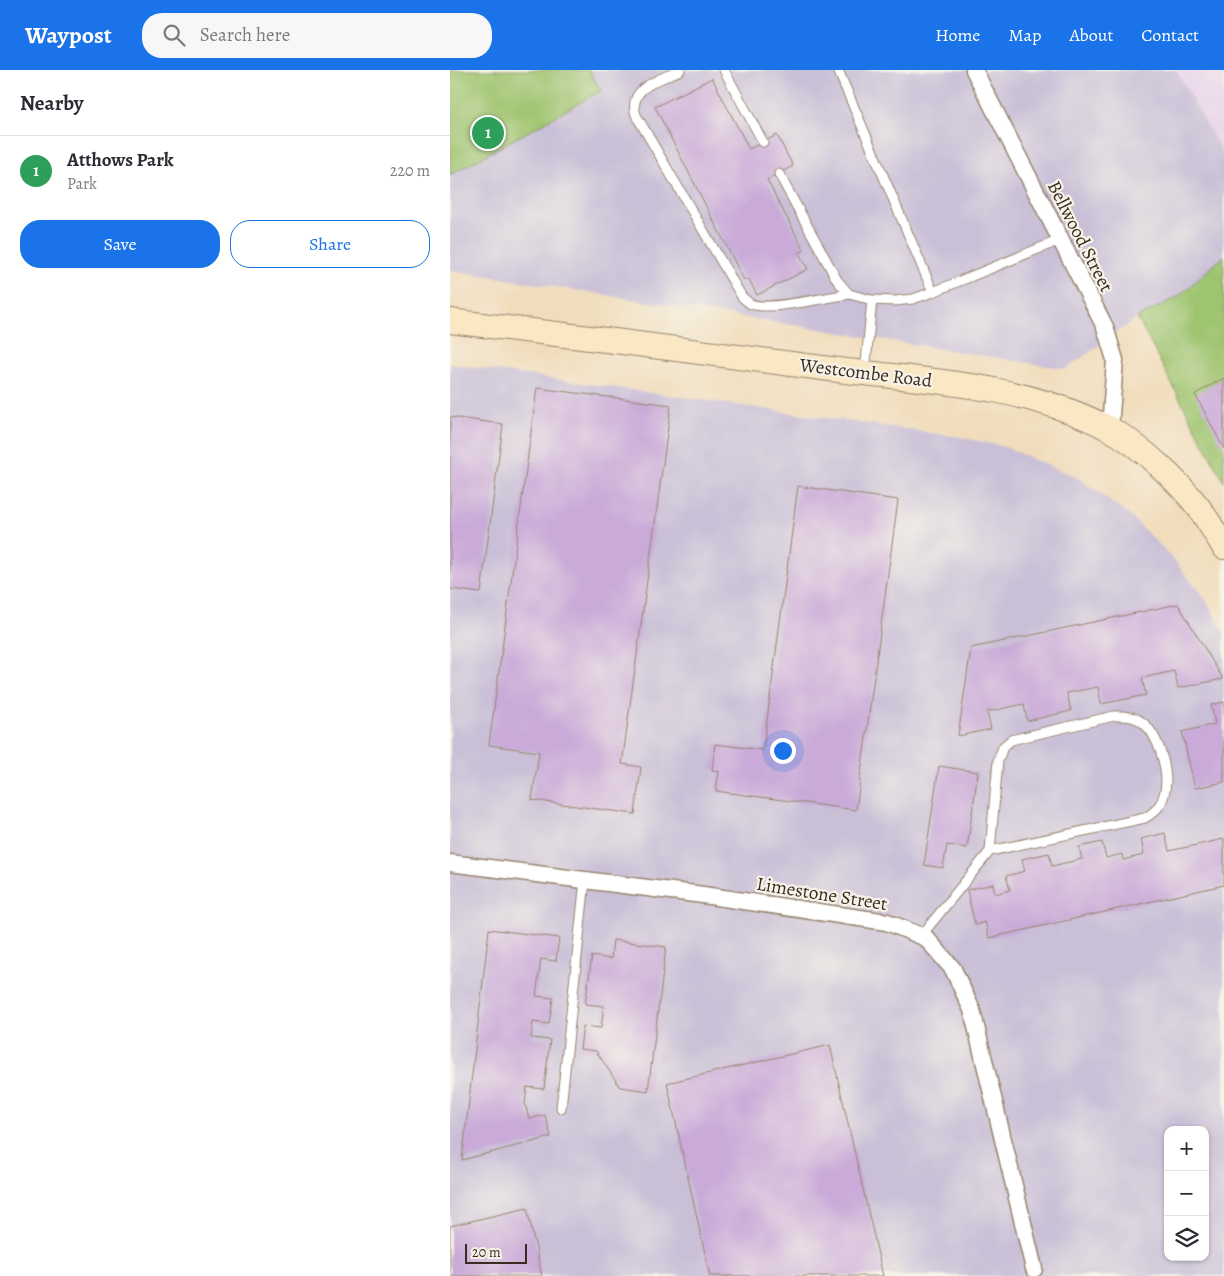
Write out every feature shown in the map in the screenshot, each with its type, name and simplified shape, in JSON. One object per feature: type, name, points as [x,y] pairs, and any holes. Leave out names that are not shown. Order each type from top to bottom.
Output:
[{"type":"street","name":"Bellwood Street","points":[[974,70],[1106,327],[1115,360],[1110,429]]},
{"type":"street","name":"Westcombe Road","points":[[450,320],[964,384],[1028,397],[1074,412],[1110,429],[1154,460],[1199,508],[1224,547]]},
{"type":"street","name":"Limestone Street","points":[[450,863],[703,895],[886,922],[926,938],[953,969],[972,1010],[1034,1269]]},
{"type":"lane","points":[[680,70],[642,89],[635,98],[634,107],[636,115],[742,296],[750,304],[760,306],[775,305],[849,294],[872,300],[895,301],[913,299],[1060,240]]},
{"type":"lane","points":[[724,70],[762,142]]},
{"type":"lane","points":[[838,70],[933,292]]},
{"type":"lane","points":[[779,174],[837,280],[849,294]]},
{"type":"lane","points":[[865,373],[872,300]]},
{"type":"lane","points":[[921,936],[990,851],[998,762],[1003,746],[1010,740],[1114,716],[1126,715],[1148,726],[1160,750],[1167,783],[1164,796],[1156,811],[1145,818],[990,851]]},
{"type":"lane","points":[[561,1108],[585,880]]},
{"type":"shaded area","points":[[589,70],[1176,70],[1224,156],[1224,256],[1179,296],[1137,318],[1066,369],[450,270],[450,175],[601,92]]},
{"type":"shaded area","points":[[1176,70],[1224,70],[1224,156]]},
{"type":"shaded area","points":[[450,364],[960,437],[1005,447],[1078,478],[1129,515],[1170,555],[1206,600],[1224,632],[1224,1276],[450,1276]]},
{"type":"green space","points":[[450,70],[589,70],[601,91],[450,175]]},
{"type":"green space","points":[[1224,256],[1224,482],[1137,318],[1179,296]]},
{"type":"building","points":[[712,78],[749,149],[777,135],[793,166],[767,180],[804,250],[799,253],[808,269],[757,295],[749,279],[744,280],[655,107]]},
{"type":"building","points":[[1224,378],[1224,449],[1195,394]]},
{"type":"building","points":[[537,388],[671,405],[622,764],[641,767],[635,814],[532,800],[539,752],[489,745]]},
{"type":"building","points":[[450,417],[503,424],[481,593],[450,589]]},
{"type":"building","points":[[798,486],[898,500],[856,810],[716,791],[719,771],[712,770],[715,744],[763,750]]},
{"type":"building","points":[[1178,604],[1223,679],[1178,688],[1174,671],[1142,678],[1146,695],[1101,704],[1098,687],[1067,693],[1071,711],[1027,721],[1024,704],[987,712],[991,729],[958,736],[971,648]]},
{"type":"building","points":[[1224,702],[1224,782],[1195,788],[1182,732],[1215,724],[1211,705]]},
{"type":"building","points":[[939,766],[978,772],[967,848],[947,845],[943,868],[924,865]]},
{"type":"building","points":[[1165,833],[1169,851],[1224,839],[1224,885],[989,938],[985,922],[975,925],[967,890],[993,884],[995,894],[1010,890],[1006,876],[1025,871],[1022,859],[1049,853],[1052,866],[1082,859],[1079,847],[1102,842],[1106,858],[1122,854],[1123,860],[1144,855],[1141,839]]},
{"type":"building","points":[[489,929],[559,938],[556,961],[541,959],[536,996],[553,998],[549,1024],[533,1022],[531,1038],[550,1040],[544,1089],[527,1087],[525,1104],[529,1119],[545,1115],[551,1137],[462,1160]]},
{"type":"building","points":[[613,940],[666,947],[648,1091],[620,1087],[596,1051],[580,1049],[583,1026],[601,1028],[604,1006],[585,1004],[592,956],[611,959]]},
{"type":"building","points":[[830,1045],[883,1276],[710,1276],[667,1083]]},
{"type":"building","points":[[527,1208],[542,1276],[450,1276],[450,1226]]},
{"type":"place","name":"Atthows Park","points":[[488,133]]}]
